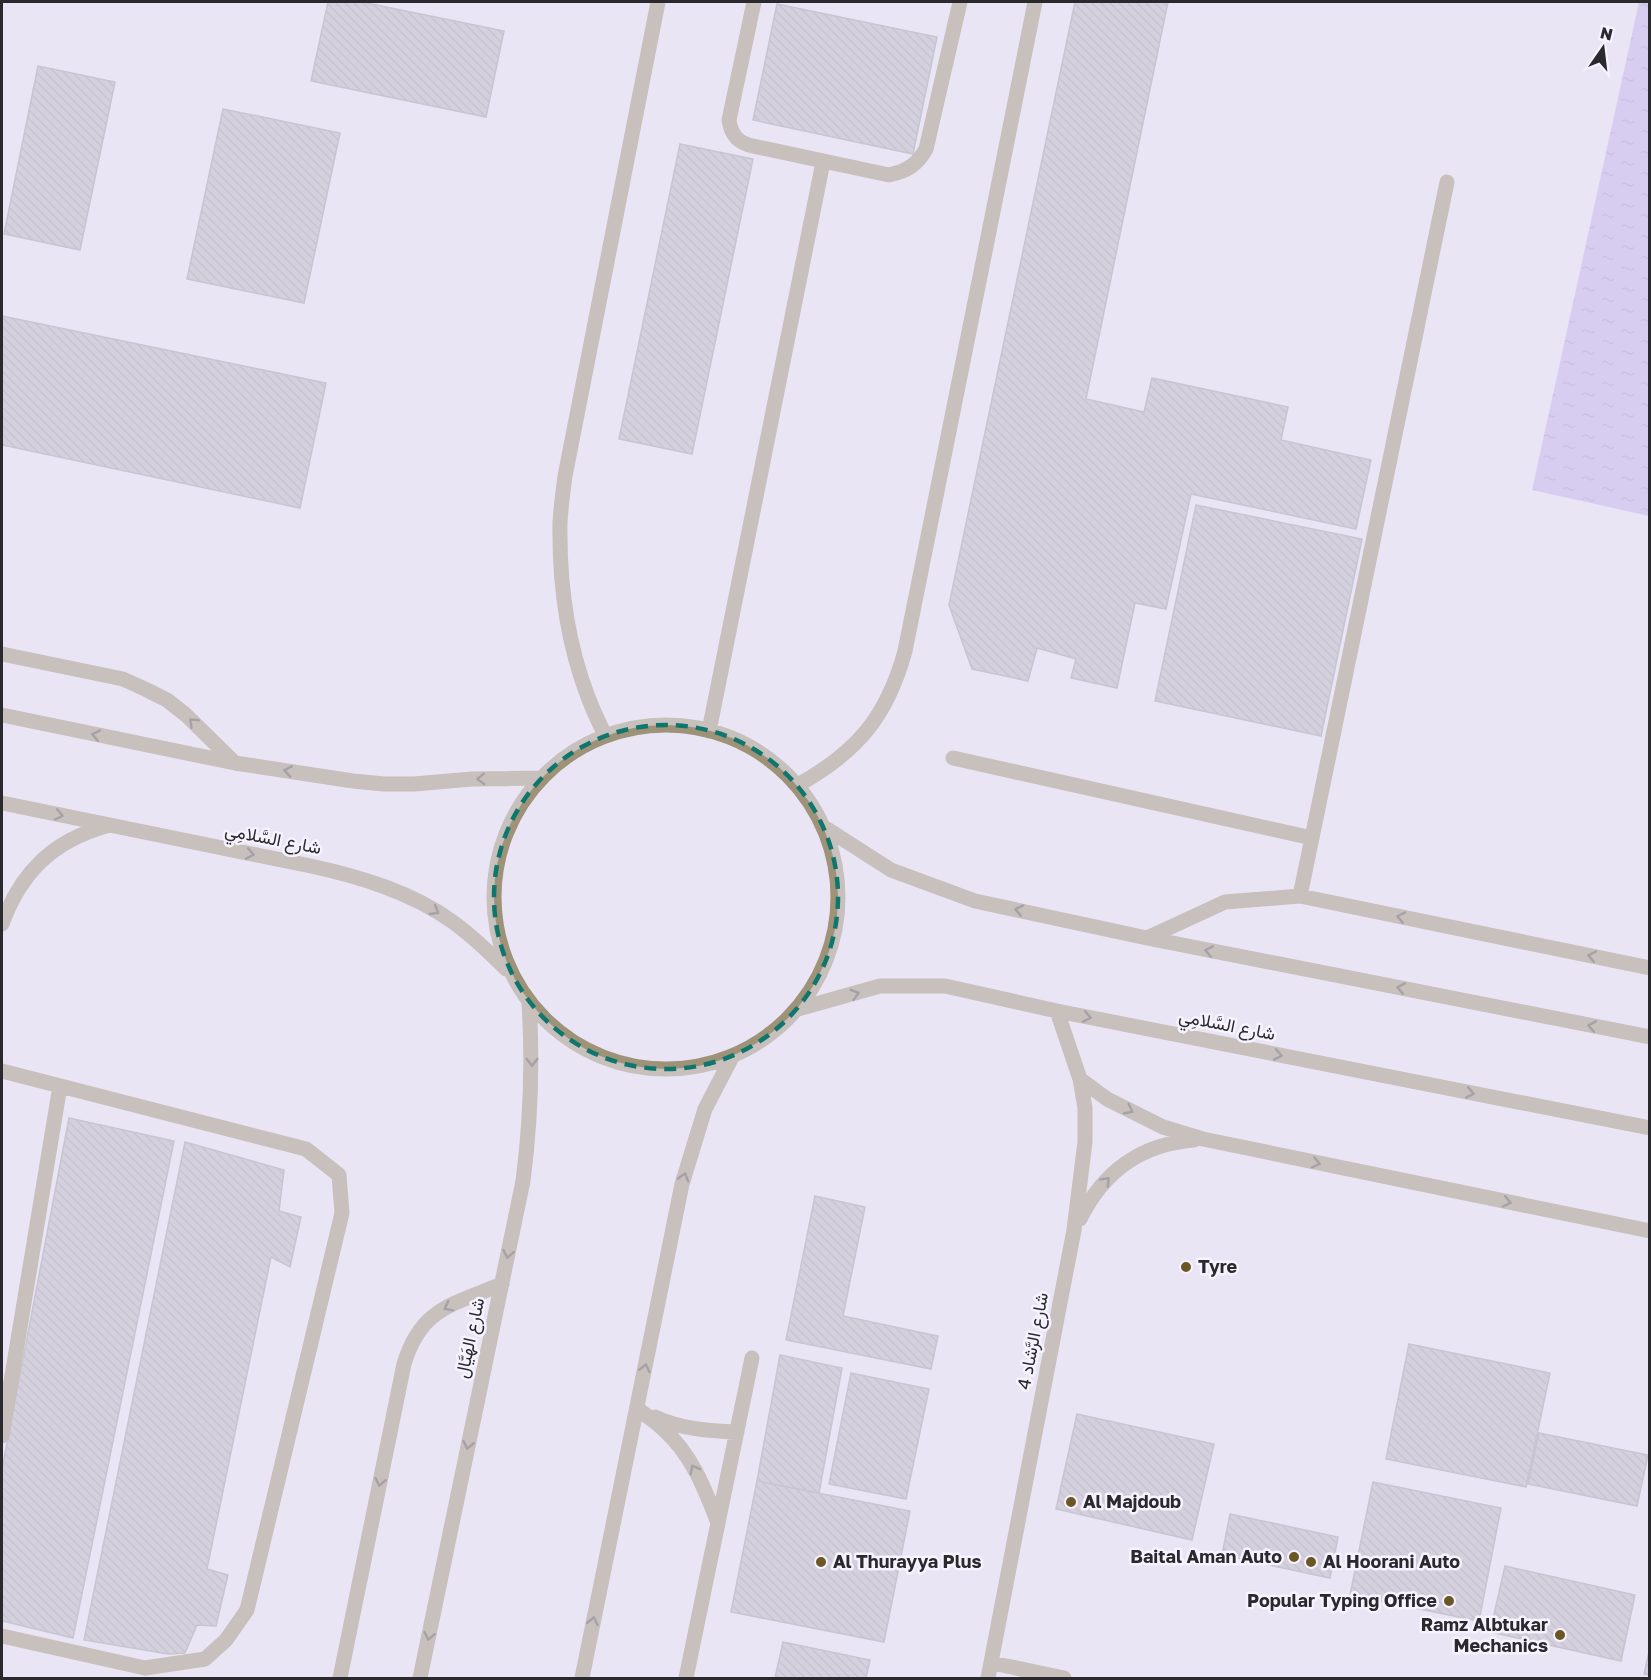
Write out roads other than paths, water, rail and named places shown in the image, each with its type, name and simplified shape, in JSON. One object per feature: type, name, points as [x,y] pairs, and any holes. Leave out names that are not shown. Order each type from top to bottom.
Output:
[{"type":"street","points":[[605,735],[588,696],[565,609],[560,520],[565,476],[658,2]]},
{"type":"street","points":[[754,2],[729,120],[730,129],[736,138],[743,144],[889,175],[912,167],[927,148],[960,2]]},
{"type":"street","points":[[798,785],[841,758],[859,740],[875,720],[898,675],[905,651],[1035,2]]},
{"type":"street","points":[[709,731],[823,162]]},
{"type":"street","points":[[1300,896],[1447,182]]},
{"type":"street","points":[[2,654],[123,679],[146,689],[167,700],[186,715],[235,763]]},
{"type":"street","points":[[2,715],[235,763],[384,784],[540,778]]},
{"type":"street","points":[[646,726],[688,726],[709,731],[729,736],[766,757],[798,785],[824,827],[838,873],[838,922],[824,969],[798,1009],[768,1037],[732,1057],[689,1068],[644,1069],[600,1057],[561,1035],[529,1003],[511,974],[498,941],[492,897],[498,854],[514,813],[540,778],[570,753],[605,735],[646,726]]},
{"type":"street","points":[[953,758],[1312,838]]},
{"type":"street","name":"شارع السَّلامِي","points":[[2,803],[338,872],[383,886],[452,921],[483,946],[511,974]]},
{"type":"street","points":[[2,924],[9,904],[33,868],[68,840],[88,831],[109,826]]},
{"type":"street","points":[[824,827],[891,870],[975,901],[1147,938],[1650,1037]]},
{"type":"street","points":[[1147,938],[1225,902],[1300,896],[1650,968]]},
{"type":"street","name":"شارع السَّلامِي","points":[[798,1009],[880,986],[945,986],[1057,1011],[1650,1128]]},
{"type":"street","name":"شارع الهَيَّال","points":[[420,1678],[523,1180],[532,1092],[529,1003]]},
{"type":"street","name":"شارع الرَّشاد 4","points":[[990,1671],[1074,1230],[1085,1142],[1085,1108],[1080,1079],[1057,1011]]},
{"type":"street","points":[[582,1678],[682,1184],[705,1109],[732,1057]]},
{"type":"street","points":[[2,1071],[306,1149],[339,1175],[342,1213],[248,1610],[226,1640],[205,1659],[145,1668],[2,1636]]},
{"type":"street","points":[[1080,1079],[1107,1099],[1163,1127],[1203,1139],[1650,1231]]},
{"type":"street","points":[[2,1436],[60,1086]]},
{"type":"street","points":[[1074,1230],[1088,1203],[1104,1181],[1125,1163],[1149,1149],[1176,1141],[1203,1139]]},
{"type":"street","points":[[340,1678],[404,1364],[410,1346],[418,1331],[444,1308],[502,1284]]},
{"type":"street","points":[[686,1678],[752,1358]]},
{"type":"street","points":[[637,1408],[685,1427],[737,1432]]},
{"type":"street","points":[[637,1408],[665,1430],[688,1457],[705,1488],[718,1523]]},
{"type":"street","points":[[990,1671],[1064,1678]]},
{"type":"water","points":[[1639,2],[1650,2],[1649,516],[1532,490]]},
{"type":"place","name":"Tyre","points":[[1186,1267]]},
{"type":"place","name":"Al Majdoub","points":[[1071,1502]]},
{"type":"place","name":"Baital Aman Auto","points":[[1294,1557]]},
{"type":"place","name":"Al Thurayya Plus","points":[[821,1562]]},
{"type":"place","name":"Al Hoorani Auto","points":[[1311,1562]]},
{"type":"place","name":"Popular Typing Office","points":[[1449,1601]]},
{"type":"place","name":"Ramz Albtukar Mechanics","points":[[1560,1635]]}]
